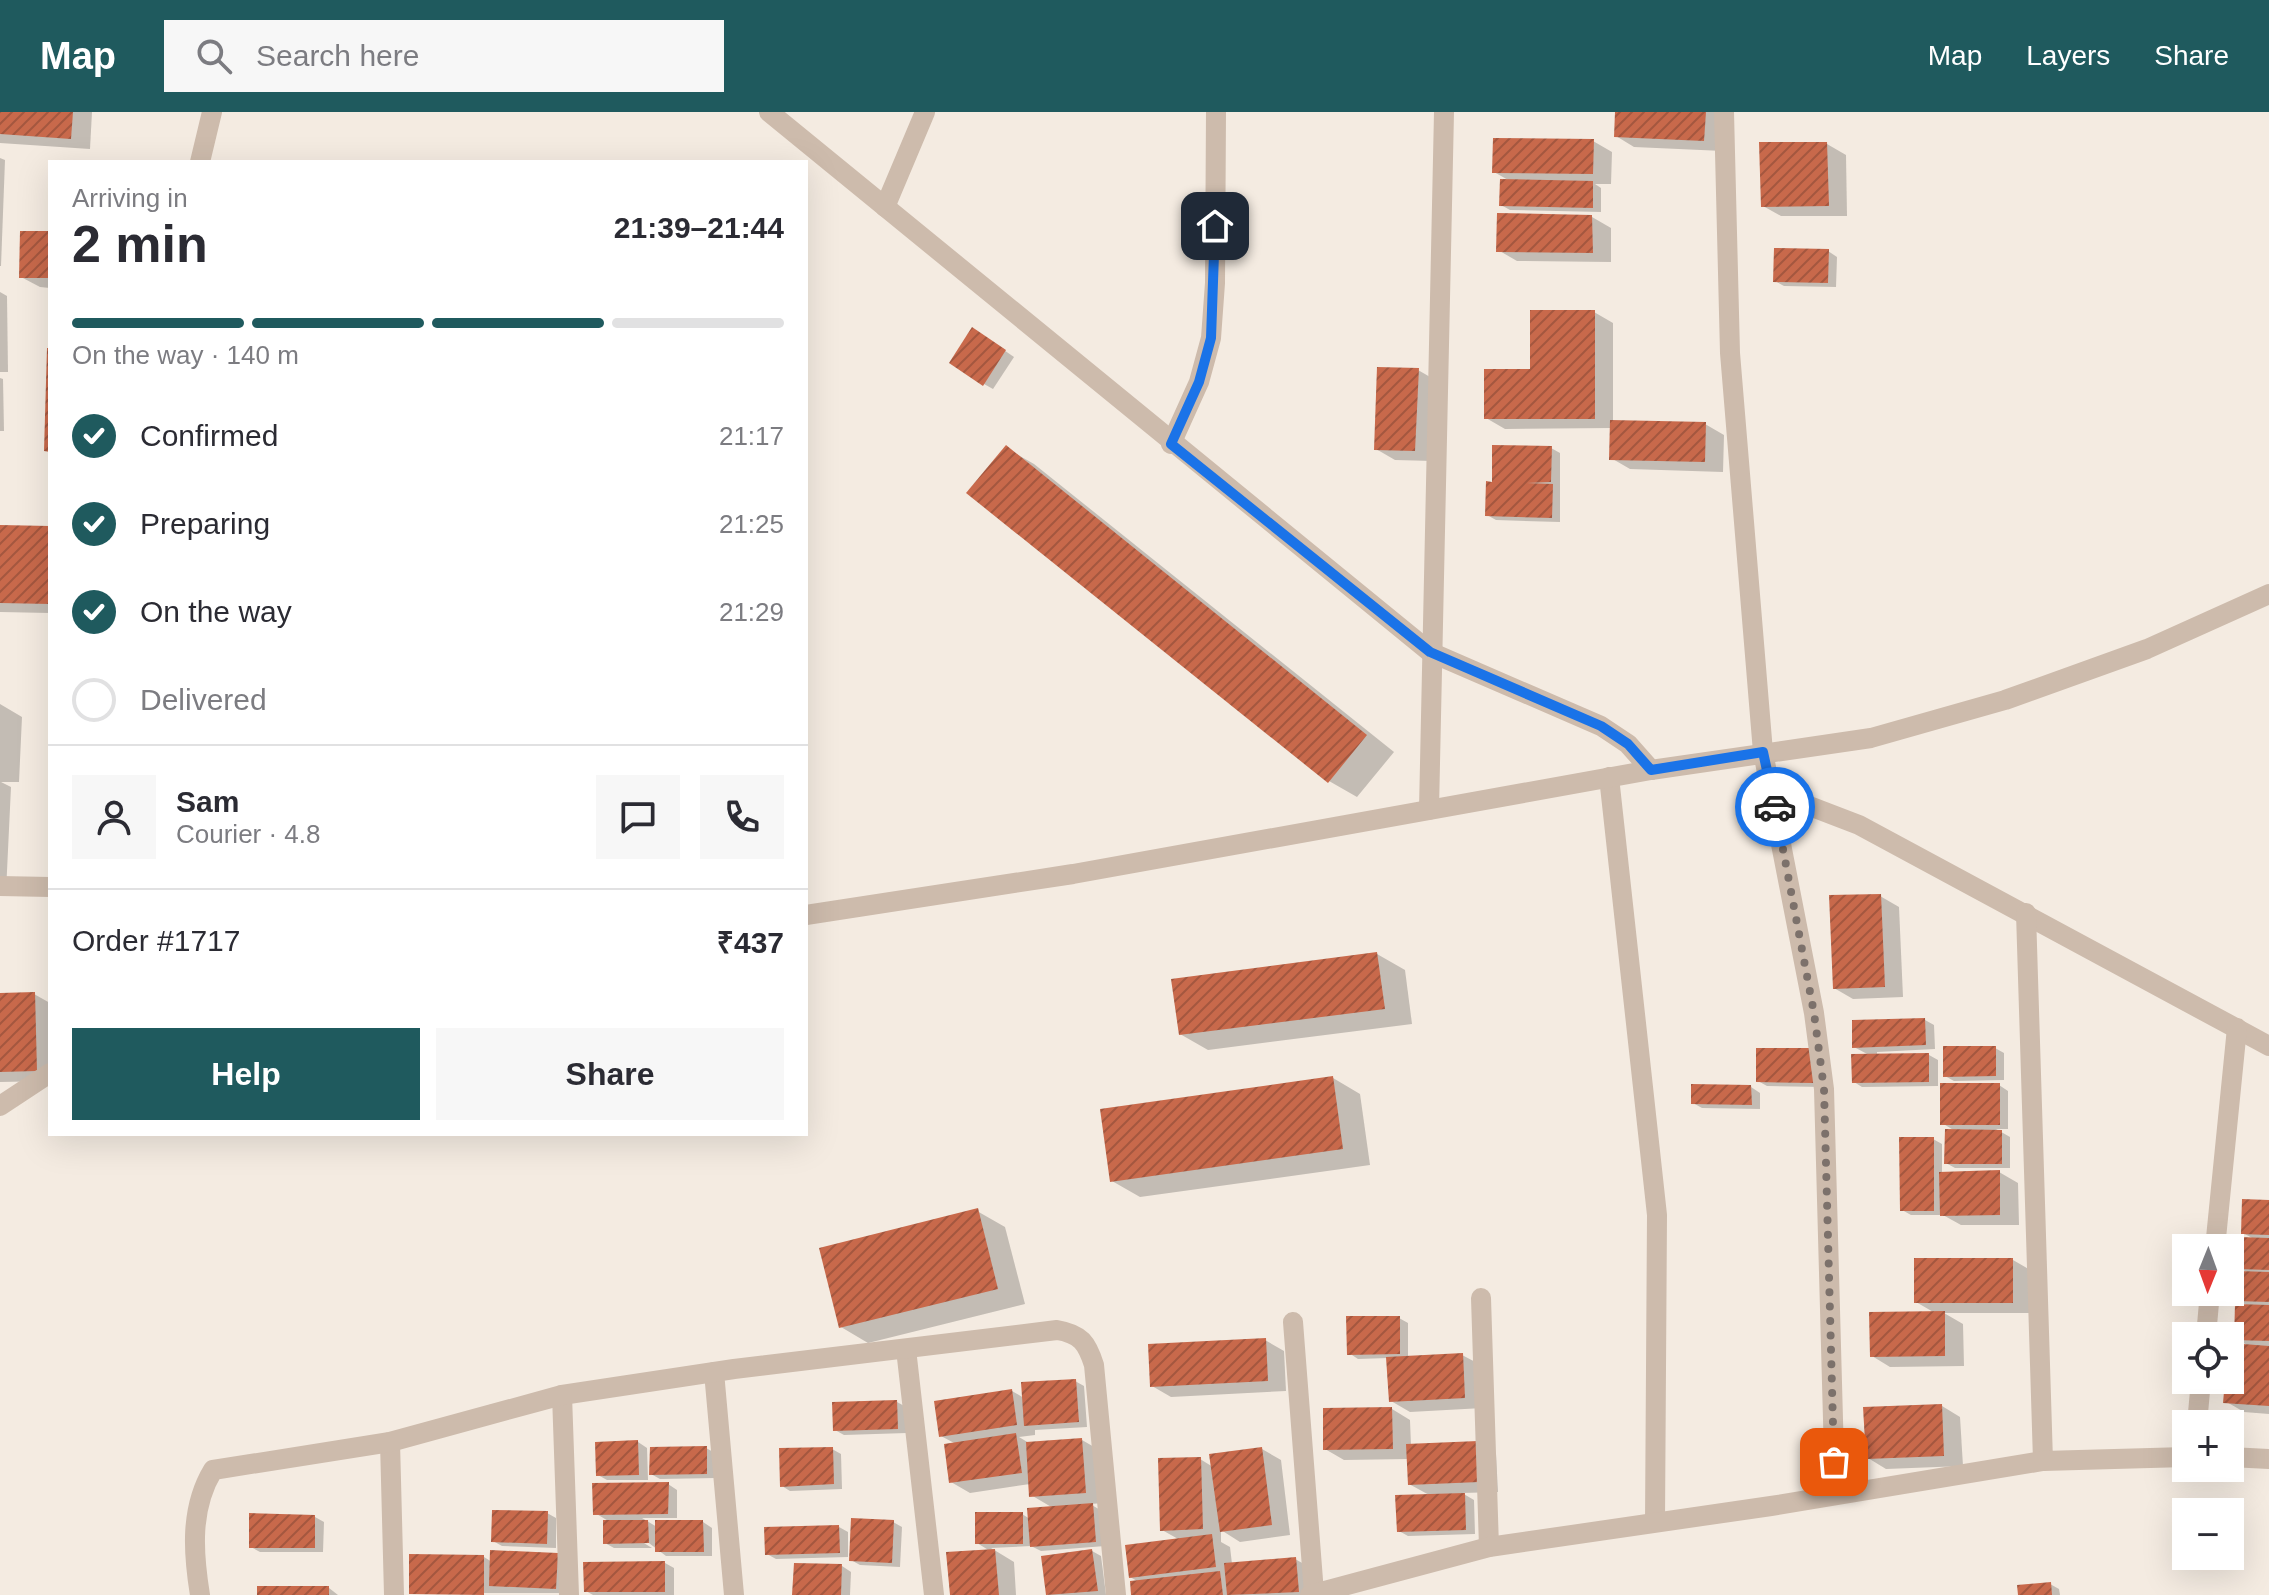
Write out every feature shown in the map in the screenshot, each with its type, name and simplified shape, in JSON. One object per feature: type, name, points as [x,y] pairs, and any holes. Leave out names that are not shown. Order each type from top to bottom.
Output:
[{"type":"street","points":[[200,160],[212,112]]},
{"type":"street","points":[[769,112],[1171,444],[1430,652],[1601,726],[1628,744],[1651,770]]},
{"type":"street","points":[[885,207],[925,112]]},
{"type":"street","points":[[1171,444],[1199,382],[1211,338],[1215,283],[1216,112]]},
{"type":"street","points":[[1429,810],[1444,112]]},
{"type":"street","points":[[1724,112],[1730,353],[1763,752],[1814,1013],[1824,1089],[1835,1493]]},
{"type":"street","points":[[808,915],[1073,874],[1651,770],[1871,738],[2005,700],[2147,649],[2269,594]]},
{"type":"street","points":[[1609,777],[1657,1215],[1655,1522]]},
{"type":"street","points":[[1773,799],[1799,802],[1859,825],[2269,1046]]},
{"type":"street","points":[[0,886],[48,887]]},
{"type":"street","points":[[2026,913],[2043,1461]]},
{"type":"street","points":[[2216,1234],[2237,1028]]},
{"type":"street","points":[[0,1106],[48,1074]]},
{"type":"street","points":[[1481,1298],[1489,1547]]},
{"type":"street","points":[[1293,1322],[1312,1594],[1489,1547],[1771,1506],[2043,1461],[2172,1457]]},
{"type":"street","points":[[200,1595],[194,1536],[196,1512],[201,1489],[213,1470],[390,1442],[562,1395],[714,1372],[1057,1330],[1076,1333],[1088,1346],[1094,1365],[1116,1595]]},
{"type":"street","points":[[906,1349],[934,1595]]},
{"type":"street","points":[[714,1372],[734,1595]]},
{"type":"street","points":[[562,1395],[569,1595]]},
{"type":"street","points":[[390,1442],[394,1595]]},
{"type":"street","points":[[2244,1458],[2269,1459]]},
{"type":"building","points":[[0,112],[73,112],[71,139],[0,134]]},
{"type":"building","points":[[1615,112],[1706,112],[1704,141],[1614,137]]},
{"type":"building","points":[[1493,138],[1594,139],[1593,174],[1492,173]]},
{"type":"building","points":[[1759,142],[1827,142],[1829,206],[1761,207]]},
{"type":"building","points":[[1500,179],[1593,181],[1593,208],[1499,206]]},
{"type":"building","points":[[1497,213],[1592,215],[1593,253],[1496,252]]},
{"type":"building","points":[[20,231],[48,231],[48,278],[19,278]]},
{"type":"building","points":[[1774,248],[1829,249],[1828,283],[1773,282]]},
{"type":"building","points":[[1530,310],[1595,310],[1595,419],[1484,419],[1484,369],[1530,369]]},
{"type":"building","points":[[972,327],[1006,350],[983,386],[949,363]]},
{"type":"building","points":[[47,348],[48,348],[48,452],[44,451]]},
{"type":"building","points":[[1377,367],[1419,368],[1415,451],[1374,450]]},
{"type":"building","points":[[1610,420],[1706,422],[1705,462],[1609,460]]},
{"type":"building","points":[[1006,445],[1367,735],[1328,783],[966,493]]},
{"type":"building","points":[[1492,445],[1552,446],[1551,482],[1527,483],[1553,484],[1552,518],[1485,516],[1486,481],[1492,482]]},
{"type":"building","points":[[0,525],[48,526],[48,604],[0,603]]},
{"type":"building","points":[[1881,894],[1885,987],[1833,989],[1829,895]]},
{"type":"building","points":[[1377,952],[1385,1009],[1179,1035],[1171,979]]},
{"type":"building","points":[[35,992],[37,1071],[0,1072],[0,993]]},
{"type":"building","points":[[1925,1018],[1926,1045],[1852,1048],[1852,1020]]},
{"type":"building","points":[[1943,1046],[1996,1046],[1996,1076],[1943,1077]]},
{"type":"building","points":[[1756,1048],[1815,1048],[1814,1083],[1756,1082]]},
{"type":"building","points":[[1929,1053],[1929,1082],[1852,1083],[1851,1054]]},
{"type":"building","points":[[1333,1076],[1343,1149],[1110,1182],[1100,1109]]},
{"type":"building","points":[[1940,1083],[2000,1083],[2000,1125],[1940,1125]]},
{"type":"building","points":[[1691,1084],[1751,1085],[1752,1105],[1691,1104]]},
{"type":"building","points":[[1945,1129],[2002,1130],[2002,1164],[1944,1164]]},
{"type":"building","points":[[1899,1137],[1934,1137],[1934,1211],[1900,1211]]},
{"type":"building","points":[[2000,1170],[2000,1215],[1940,1216],[1939,1172]]},
{"type":"building","points":[[2242,1199],[2269,1200],[2269,1235],[2241,1234]]},
{"type":"building","points":[[978,1208],[998,1289],[839,1328],[819,1248]]},
{"type":"building","points":[[2244,1237],[2269,1238],[2269,1270],[2244,1269]]},
{"type":"building","points":[[1914,1258],[2013,1258],[2013,1303],[1914,1303]]},
{"type":"building","points":[[2244,1271],[2269,1272],[2269,1302],[2244,1301]]},
{"type":"building","points":[[2269,1305],[2269,1341],[2244,1340],[2244,1322],[2234,1322],[2235,1306]]},
{"type":"building","points":[[1945,1311],[1945,1356],[1870,1357],[1869,1312]]},
{"type":"building","points":[[1346,1316],[1400,1316],[1400,1354],[1347,1355]]},
{"type":"building","points":[[1266,1338],[1268,1381],[1150,1387],[1148,1344]]},
{"type":"building","points":[[2244,1344],[2269,1346],[2269,1406],[2223,1403],[2224,1394],[2244,1394]]},
{"type":"building","points":[[1463,1353],[1465,1398],[1389,1402],[1386,1357]]},
{"type":"building","points":[[1076,1379],[1079,1422],[1024,1426],[1021,1382]]},
{"type":"building","points":[[1012,1389],[1017,1425],[939,1437],[934,1401]]},
{"type":"building","points":[[897,1400],[898,1429],[833,1431],[832,1402]]},
{"type":"building","points":[[1942,1404],[1944,1456],[1866,1459],[1863,1407]]},
{"type":"building","points":[[1392,1407],[1393,1449],[1323,1450],[1323,1408]]},
{"type":"building","points":[[1016,1433],[1022,1473],[949,1483],[944,1444]]},
{"type":"building","points":[[1082,1438],[1086,1493],[1029,1497],[1026,1442]]},
{"type":"building","points":[[638,1440],[639,1475],[596,1476],[595,1442]]},
{"type":"building","points":[[1478,1441],[1479,1482],[1408,1485],[1406,1444]]},
{"type":"building","points":[[707,1446],[707,1474],[649,1475],[650,1447]]},
{"type":"building","points":[[833,1447],[834,1484],[780,1487],[779,1448]]},
{"type":"building","points":[[1262,1447],[1272,1525],[1220,1532],[1209,1454]]},
{"type":"building","points":[[1201,1457],[1203,1529],[1160,1531],[1158,1458]]},
{"type":"building","points":[[669,1482],[668,1514],[593,1515],[592,1483]]},
{"type":"building","points":[[1465,1493],[1466,1530],[1397,1532],[1395,1495]]},
{"type":"building","points":[[1093,1503],[1096,1542],[1030,1547],[1027,1508]]},
{"type":"building","points":[[492,1510],[548,1511],[547,1544],[491,1542]]},
{"type":"building","points":[[975,1512],[1023,1512],[1023,1544],[975,1544]]},
{"type":"building","points":[[249,1513],[315,1515],[315,1548],[249,1548]]},
{"type":"building","points":[[851,1518],[894,1520],[892,1563],[849,1561]]},
{"type":"building","points":[[603,1520],[648,1520],[649,1543],[603,1544]]},
{"type":"building","points":[[655,1520],[703,1520],[704,1552],[655,1552]]},
{"type":"building","points":[[839,1525],[840,1553],[765,1555],[764,1527]]},
{"type":"building","points":[[1212,1534],[1216,1567],[1129,1578],[1125,1545]]},
{"type":"building","points":[[995,1549],[999,1595],[950,1595],[946,1552]]},
{"type":"building","points":[[1092,1549],[1098,1591],[1046,1595],[1041,1556]]},
{"type":"building","points":[[490,1550],[558,1553],[556,1589],[489,1586]]},
{"type":"building","points":[[409,1554],[484,1555],[484,1595],[409,1594]]},
{"type":"building","points":[[1296,1557],[1299,1592],[1227,1595],[1224,1563]]},
{"type":"building","points":[[665,1561],[665,1592],[584,1592],[583,1562]]},
{"type":"building","points":[[794,1563],[842,1564],[841,1595],[792,1595]]},
{"type":"building","points":[[1220,1571],[1223,1595],[1131,1595],[1130,1581]]},
{"type":"building","points":[[2051,1582],[2052,1595],[2018,1595],[2017,1585]]},
{"type":"building","points":[[257,1586],[329,1586],[329,1595],[257,1595]]},
{"type":"way so far","points":[[1775,807],[1814,1013],[1824,1089],[1834,1462]]},
{"type":"route","points":[[1215,226],[1211,338],[1199,382],[1171,444],[1430,652],[1601,726],[1628,744],[1651,770],[1763,752],[1775,807]]}]
